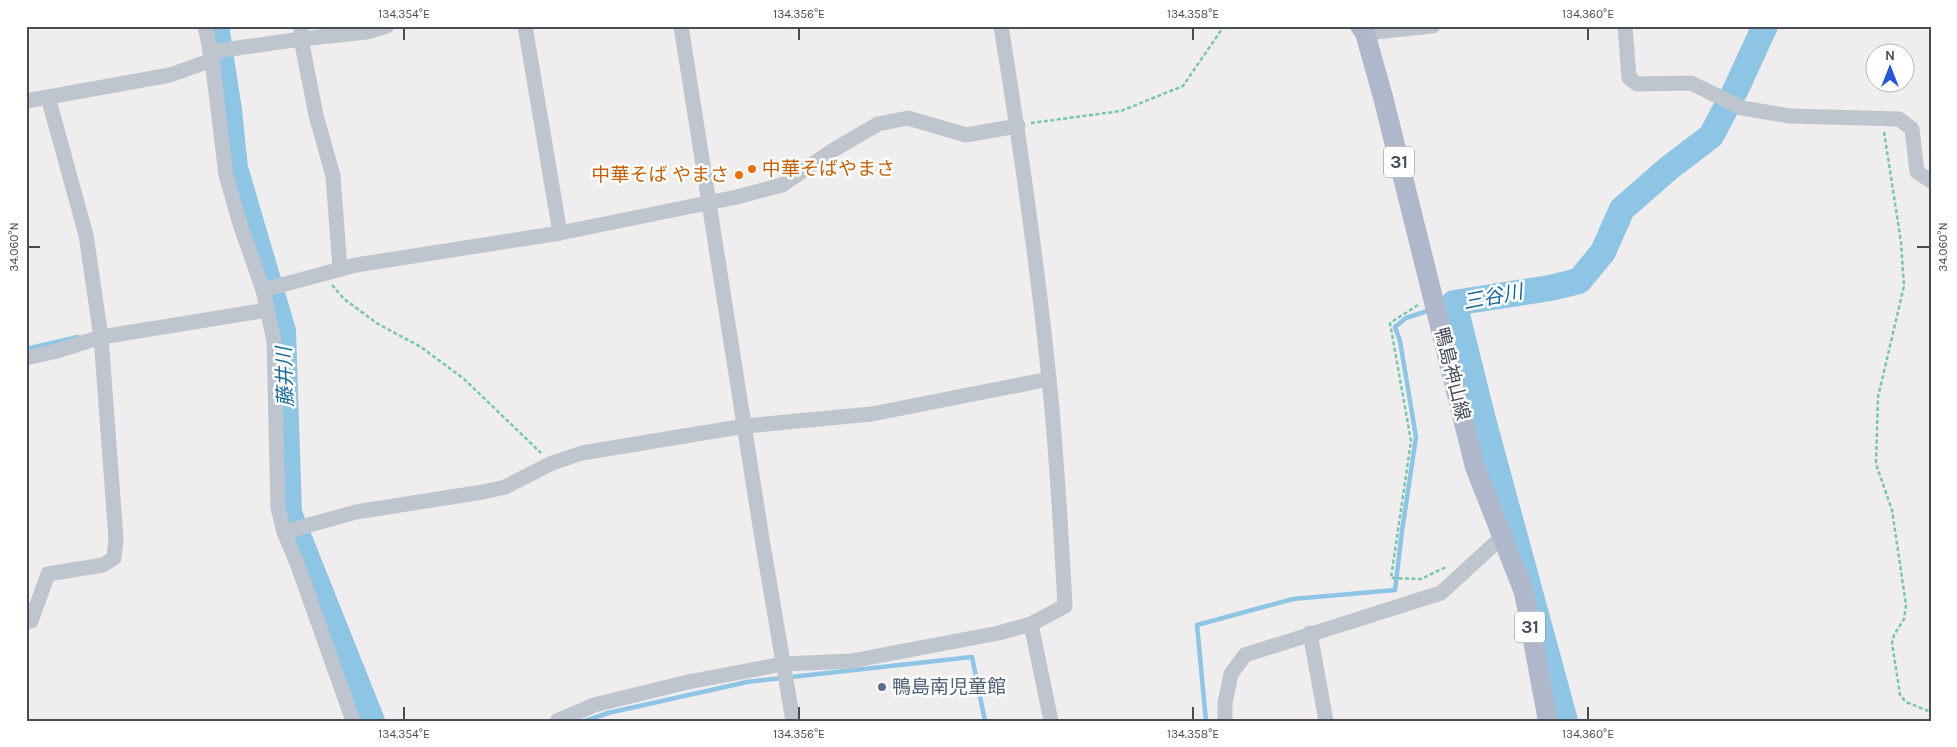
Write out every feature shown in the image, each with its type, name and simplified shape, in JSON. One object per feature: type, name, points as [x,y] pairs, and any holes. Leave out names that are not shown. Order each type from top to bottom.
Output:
[{"type":"main road","name":"鴨島神山線","points":[[1362,29],[1383,97],[1476,467],[1524,592],[1548,721]]},
{"type":"street","points":[[205,26],[216,53],[226,175],[240,224],[269,289],[267,310],[274,341],[278,508],[290,530],[297,562],[353,721]]},
{"type":"street","points":[[26,101],[170,75],[216,53],[301,32],[368,32],[387,26]]},
{"type":"street","points":[[525,26],[560,233]]},
{"type":"street","points":[[681,26],[793,721]]},
{"type":"street","points":[[557,721],[603,703],[688,682],[786,675],[999,633],[1031,624],[1065,606],[1060,511],[1049,379],[1018,126],[1001,26]]},
{"type":"street","points":[[1362,29],[1433,26]]},
{"type":"street","points":[[1625,26],[1629,78],[1637,84],[1691,83],[1742,108],[1790,116],[1899,119],[1912,129],[1917,172],[1931,181]]},
{"type":"street","points":[[301,32],[316,115],[333,176],[340,270]]},
{"type":"street","points":[[26,622],[31,621],[48,574],[103,565],[114,558],[116,539],[100,334],[86,235],[48,97]]},
{"type":"street","points":[[269,289],[356,265],[560,233],[710,203],[782,185],[835,148],[878,124],[908,118],[966,135],[1018,126]]},
{"type":"street","points":[[26,358],[57,351],[100,334],[267,310]]},
{"type":"street","points":[[290,530],[356,512],[498,489],[552,463],[582,452],[745,426],[872,414],[1049,379]]},
{"type":"street","points":[[1225,721],[1225,703],[1231,674],[1245,654],[1441,593],[1503,536]]},
{"type":"street","points":[[1031,624],[1051,721]]},
{"type":"street","points":[[1310,633],[1326,721]]},
{"type":"path","points":[[1018,126],[1121,111],[1183,86],[1224,26]]},
{"type":"path","points":[[1881,118],[1901,242],[1904,286],[1878,397],[1876,464],[1892,510],[1906,605],[1904,619],[1894,635],[1892,643],[1900,695],[1906,702],[1931,712]]},
{"type":"path","points":[[322,275],[344,299],[378,324],[421,347],[464,379],[552,463]]},
{"type":"path","points":[[1406,578],[1391,578],[1410,441],[1390,323],[1434,303]]},
{"type":"waterway","name":"藤井川","points":[[216,26],[229,110],[235,168],[283,331],[289,513],[372,721]]},
{"type":"waterway","name":"三谷川","points":[[1565,721],[1482,416],[1454,303],[1550,288],[1579,281],[1603,252],[1622,209],[1669,168],[1711,136],[1735,91],[1765,26]]},
{"type":"waterway","points":[[1440,307],[1454,303]]},
{"type":"waterway","points":[[1206,721],[1197,625],[1293,599],[1395,590],[1416,437],[1400,341],[1395,327],[1406,318],[1430,310]]},
{"type":"waterway","points":[[26,349],[78,337]]},
{"type":"waterway","points":[[585,721],[608,713],[747,682],[972,657],[985,721]]},
{"type":"place","name":"中華そばやまさ","points":[[752,169]]},
{"type":"place","name":"中華そば やまさ","points":[[739,175]]},
{"type":"place","name":"鴨島南児童館","points":[[882,687]]}]
